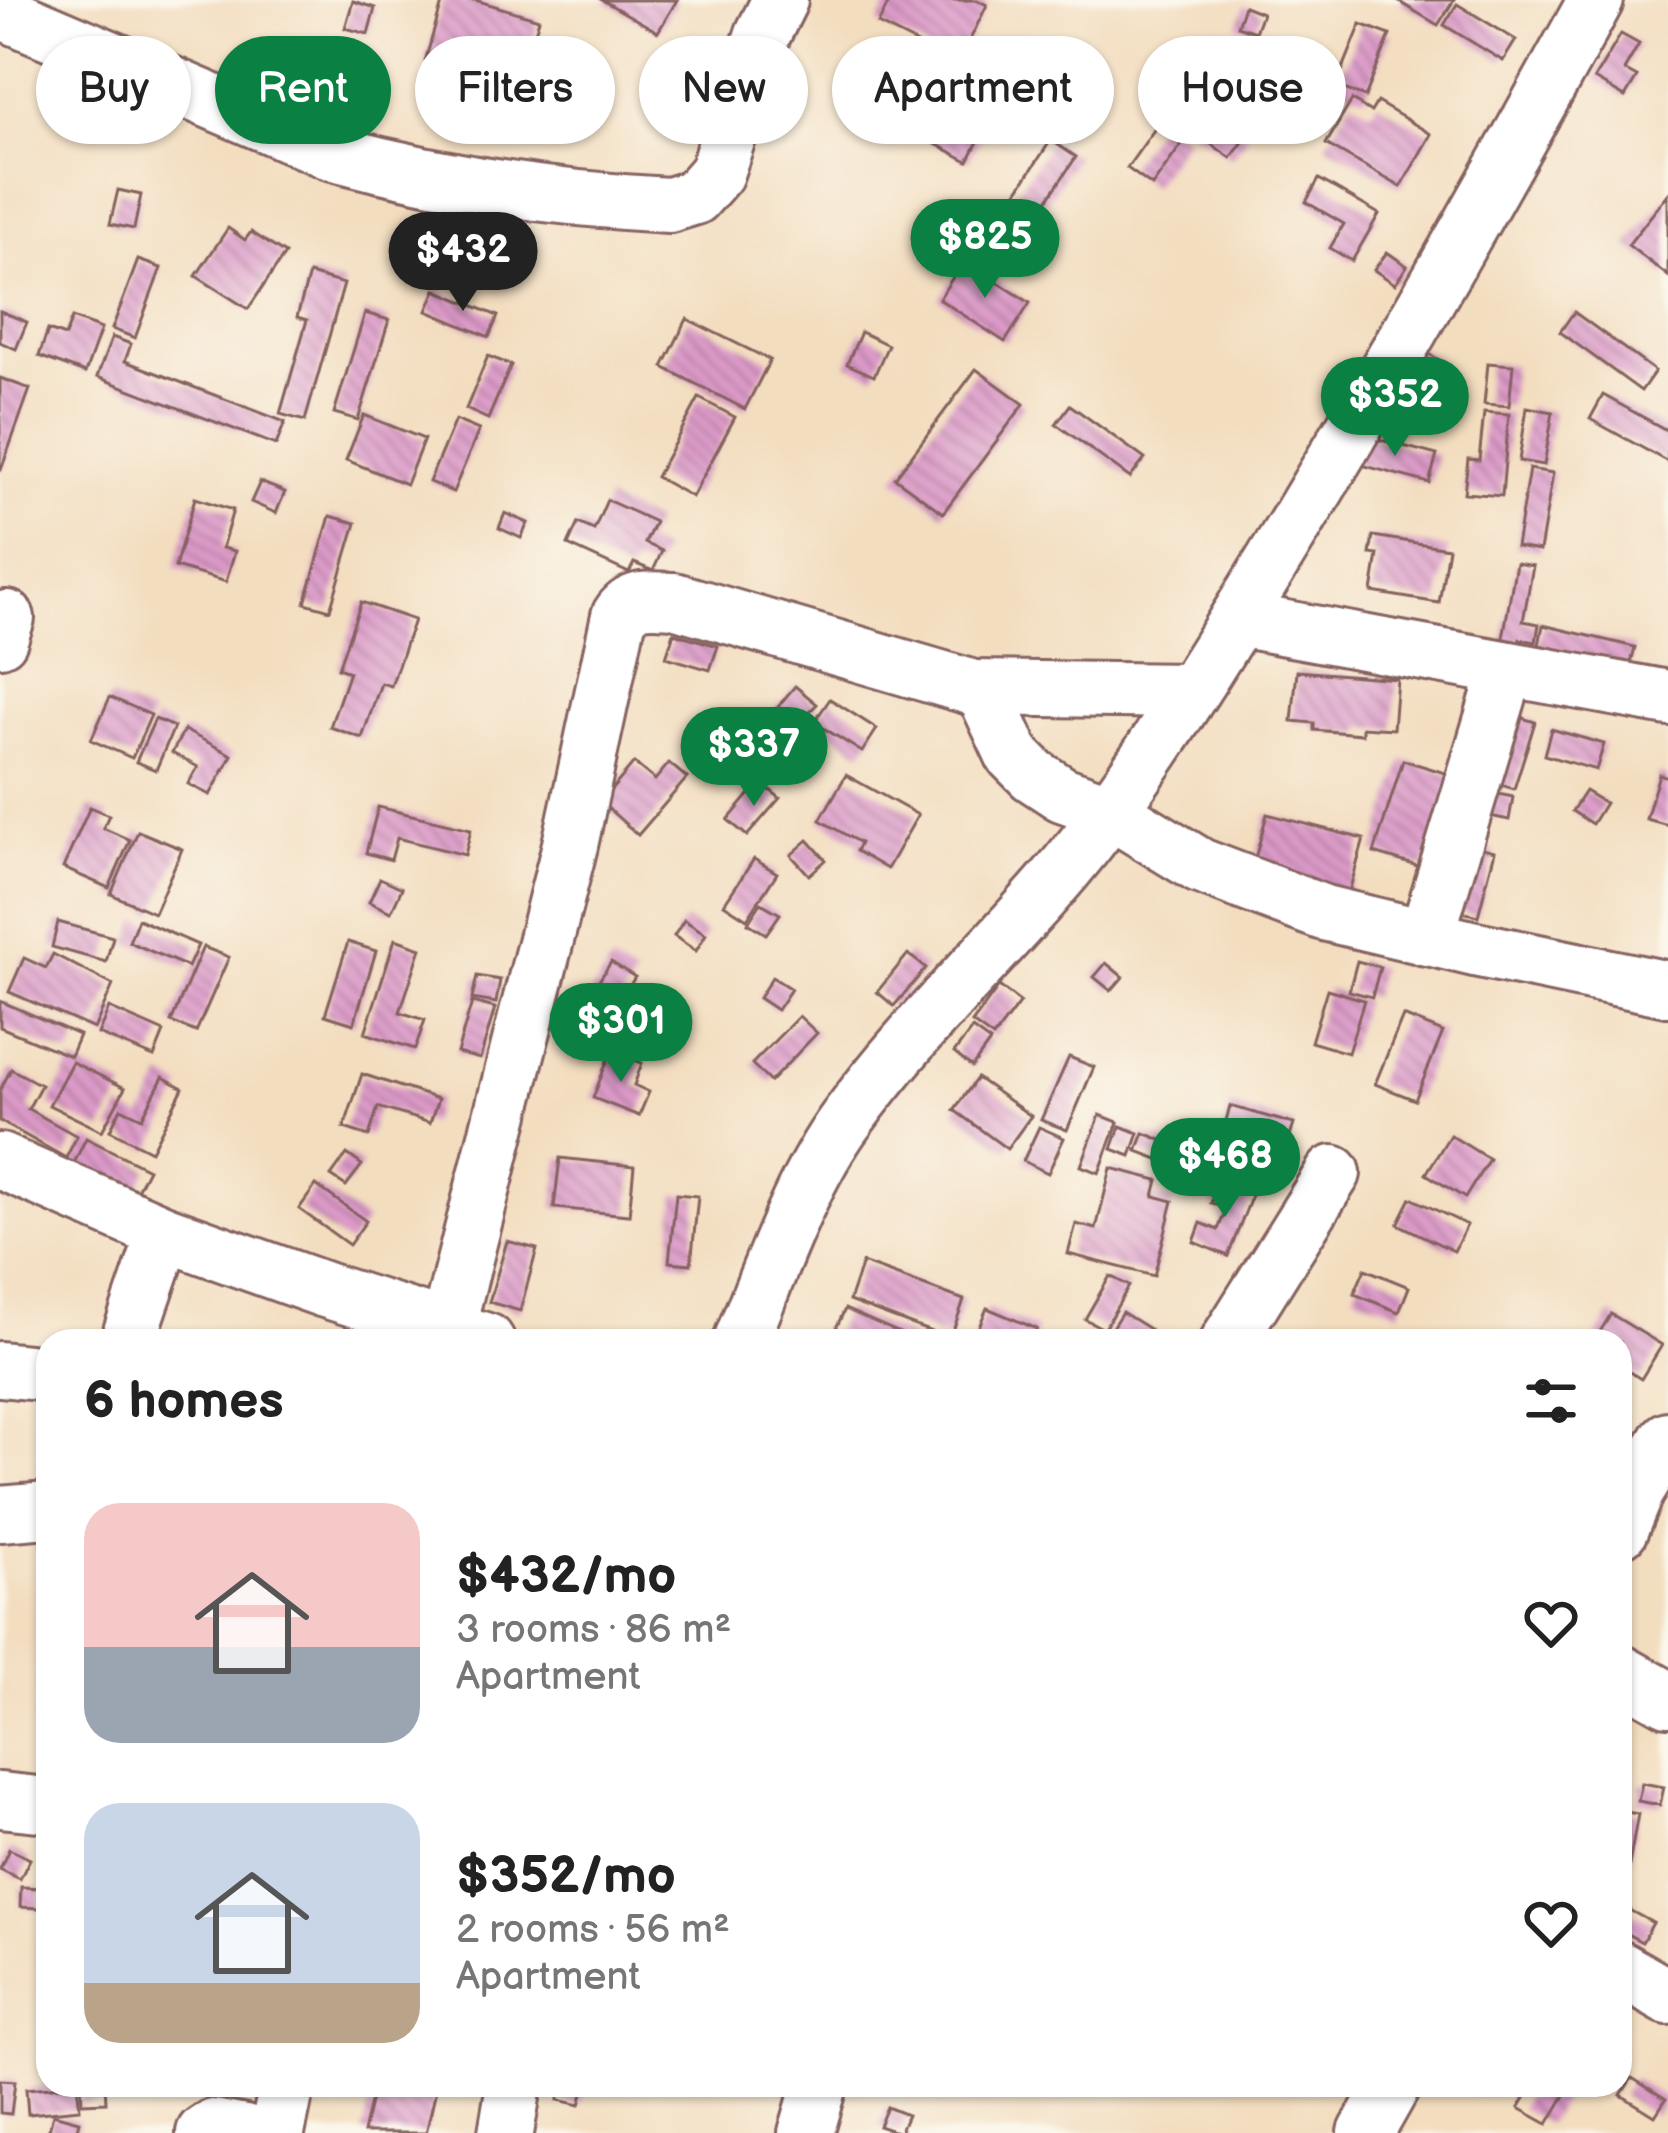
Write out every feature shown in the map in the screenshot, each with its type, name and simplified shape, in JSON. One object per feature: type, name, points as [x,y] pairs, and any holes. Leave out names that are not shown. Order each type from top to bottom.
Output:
[{"type":"street","points":[[21,11],[349,157],[478,185],[669,205],[695,196],[716,173],[763,34],[780,0]]},
{"type":"street","points":[[746,1329],[794,1213],[844,1122],[1041,898],[1110,811],[1237,620],[1430,301],[1595,0]]},
{"type":"street","points":[[461,1329],[612,646],[627,604],[674,600],[974,688],[1190,691]]},
{"type":"street","points":[[1237,620],[1668,698]]},
{"type":"street","points":[[1426,938],[1507,669]]},
{"type":"street","points":[[974,688],[986,698],[1013,755],[1033,775],[1063,794],[1110,811],[1200,866],[1252,888],[1324,913],[1426,938],[1665,974]]},
{"type":"street","points":[[0,1161],[165,1233],[439,1329]]},
{"type":"street","points":[[1236,1329],[1333,1173]]},
{"type":"street","points":[[132,1329],[165,1233]]},
{"type":"street","points":[[0,1370],[36,1373]]},
{"type":"street","points":[[1632,1501],[1668,1439]]},
{"type":"street","points":[[0,1514],[36,1511]]},
{"type":"street","points":[[1632,1679],[1668,1699]]},
{"type":"street","points":[[0,1800],[36,1803]]},
{"type":"street","points":[[1632,1977],[1668,1997]]},
{"type":"street","points":[[278,2133],[285,2097]]},
{"type":"street","points":[[506,2133],[512,2097]]},
{"type":"street","points":[[806,2133],[816,2097]]},
{"type":"street","points":[[1366,2133],[1386,2097]]},
{"type":"street","points":[[204,2133],[213,2127],[245,2133]]},
{"type":"building","points":[[443,0],[475,0],[539,19],[534,36],[432,36]]},
{"type":"building","points":[[602,0],[677,0],[658,32]]},
{"type":"building","points":[[890,0],[977,0],[987,5],[972,36],[902,36],[878,24]]},
{"type":"building","points":[[1396,0],[1454,0],[1438,25]]},
{"type":"building","points":[[353,1],[375,8],[368,34],[345,28]]},
{"type":"building","points":[[1457,4],[1516,40],[1503,61],[1444,25]]},
{"type":"building","points":[[1244,6],[1262,13],[1255,32],[1237,26]]},
{"type":"building","points":[[1361,24],[1390,35],[1365,97],[1346,90],[1346,61]]},
{"type":"building","points":[[1621,34],[1639,44],[1624,70],[1637,77],[1625,97],[1594,79]]},
{"type":"building","points":[[1352,100],[1371,112],[1377,102],[1431,134],[1401,187],[1326,144],[1346,144],[1346,110]]},
{"type":"building","points":[[936,144],[977,144],[968,161]]},
{"type":"building","points":[[1048,144],[1057,144],[1076,157],[1030,226],[1005,210]]},
{"type":"building","points":[[1144,144],[1182,144],[1152,186],[1127,168]]},
{"type":"building","points":[[1211,144],[1241,144],[1231,158]]},
{"type":"building","points":[[1319,179],[1379,214],[1352,261],[1330,248],[1344,224],[1306,202]]},
{"type":"building","points":[[118,190],[141,195],[134,229],[110,224]]},
{"type":"building","points":[[1668,194],[1668,276],[1628,245]]},
{"type":"building","points":[[228,228],[245,240],[251,232],[285,254],[248,309],[196,276]]},
{"type":"building","points":[[1387,252],[1407,266],[1395,284],[1374,270]]},
{"type":"building","points":[[138,260],[161,268],[135,338],[112,329]]},
{"type":"building","points":[[964,260],[1030,303],[1005,342],[939,299]]},
{"type":"building","points":[[309,274],[344,284],[305,421],[280,414],[307,320],[297,317]]},
{"type":"building","points":[[436,290],[498,316],[489,337],[427,311]]},
{"type":"building","points":[[0,311],[27,322],[16,349],[0,342]]},
{"type":"building","points":[[1574,312],[1655,371],[1641,391],[1560,332]]},
{"type":"building","points":[[365,313],[389,320],[358,420],[334,413]]},
{"type":"building","points":[[72,318],[101,329],[85,373],[39,356],[48,330],[65,336]]},
{"type":"building","points":[[687,319],[770,360],[745,409],[663,367]]},
{"type":"building","points":[[861,332],[888,345],[874,376],[847,364]]},
{"type":"building","points":[[112,337],[131,344],[125,361],[285,422],[276,445],[97,377]]},
{"type":"building","points":[[1420,348],[1442,362],[1399,429],[1377,414]]},
{"type":"building","points":[[488,356],[511,365],[488,419],[466,409]]},
{"type":"building","points":[[1488,363],[1513,365],[1509,406],[1484,404]]},
{"type":"building","points":[[976,369],[1024,404],[943,513],[895,478]]},
{"type":"building","points":[[0,378],[30,389],[1,470],[0,470]]},
{"type":"building","points":[[1603,395],[1668,431],[1668,462],[1590,419]]},
{"type":"building","points":[[699,398],[735,417],[692,497],[656,477]]},
{"type":"building","points":[[1070,405],[1145,459],[1130,478],[1056,424]]},
{"type":"building","points":[[1527,407],[1553,412],[1544,465],[1519,461]]},
{"type":"building","points":[[1484,412],[1509,414],[1502,496],[1464,493],[1468,459],[1479,460]]},
{"type":"building","points":[[364,415],[424,439],[406,484],[346,460]]},
{"type":"building","points":[[455,420],[479,430],[453,492],[429,482]]},
{"type":"building","points":[[1362,435],[1437,455],[1429,483],[1354,463]]},
{"type":"building","points":[[1529,469],[1553,473],[1540,551],[1516,547]]},
{"type":"building","points":[[260,482],[285,492],[276,513],[251,502]]},
{"type":"building","points":[[195,498],[233,510],[222,548],[235,551],[226,582],[175,567]]},
{"type":"building","points":[[607,500],[655,522],[645,543],[662,551],[653,571],[634,563],[629,573],[568,545],[578,523],[594,530]]},
{"type":"building","points":[[505,513],[528,523],[521,538],[499,528]]},
{"type":"building","points":[[330,516],[356,523],[330,610],[305,603]]},
{"type":"building","points":[[1373,536],[1448,548],[1439,603],[1372,592],[1378,555],[1370,554]]},
{"type":"building","points":[[1516,563],[1533,566],[1523,621],[1539,624],[1536,642],[1520,639],[1519,647],[1502,644]]},
{"type":"building","points":[[361,602],[414,620],[391,686],[381,683],[362,738],[330,727],[349,672],[338,668]]},
{"type":"building","points":[[1543,625],[1635,647],[1630,667],[1539,645]]},
{"type":"building","points":[[674,633],[718,646],[710,670],[666,657]]},
{"type":"building","points":[[1297,671],[1397,679],[1393,729],[1362,727],[1362,734],[1314,730],[1314,723],[1292,721]]},
{"type":"building","points":[[795,686],[817,704],[777,744],[759,729]]},
{"type":"building","points":[[110,697],[151,715],[132,758],[91,740]]},
{"type":"building","points":[[830,699],[877,729],[862,752],[814,722]]},
{"type":"building","points":[[1509,714],[1535,722],[1514,789],[1488,781]]},
{"type":"building","points":[[155,719],[174,727],[156,770],[136,762]]},
{"type":"building","points":[[1551,729],[1604,744],[1596,770],[1544,755]]},
{"type":"building","points":[[184,730],[232,755],[210,795],[188,784],[198,767],[172,753]]},
{"type":"building","points":[[1403,760],[1452,775],[1424,868],[1374,853]]},
{"type":"building","points":[[634,763],[655,780],[669,763],[687,778],[638,835],[601,802]]},
{"type":"building","points":[[1659,774],[1668,777],[1668,825],[1646,819]]},
{"type":"building","points":[[846,775],[918,815],[887,869],[856,851],[860,843],[820,820]]},
{"type":"building","points":[[760,782],[780,798],[747,836],[728,820]]},
{"type":"building","points":[[1585,791],[1605,803],[1592,824],[1572,811]]},
{"type":"building","points":[[1493,793],[1513,797],[1509,820],[1490,816]]},
{"type":"building","points":[[90,807],[109,815],[103,828],[130,840],[109,888],[63,868]]},
{"type":"building","points":[[378,807],[471,829],[465,855],[397,838],[391,860],[366,853]]},
{"type":"building","points":[[1267,814],[1364,839],[1349,892],[1253,866]]},
{"type":"building","points":[[138,831],[182,849],[154,913],[111,894]]},
{"type":"building","points":[[808,840],[826,860],[809,875],[791,855]]},
{"type":"building","points":[[1475,846],[1495,851],[1478,916],[1458,911]]},
{"type":"building","points":[[754,859],[777,873],[747,919],[724,904]]},
{"type":"building","points":[[380,878],[402,888],[391,912],[369,902]]},
{"type":"building","points":[[761,903],[780,914],[766,934],[748,923]]},
{"type":"building","points":[[138,919],[198,945],[188,967],[129,942]]},
{"type":"building","points":[[684,920],[706,934],[696,951],[674,936]]},
{"type":"building","points":[[58,922],[113,937],[106,962],[52,947]]},
{"type":"building","points":[[395,939],[421,948],[400,1012],[425,1020],[415,1049],[365,1033]]},
{"type":"building","points":[[348,942],[376,951],[354,1024],[325,1015]]},
{"type":"building","points":[[203,947],[229,957],[196,1032],[171,1022]]},
{"type":"building","points":[[53,954],[113,985],[94,1029],[9,992],[24,958],[46,968]]},
{"type":"building","points":[[908,954],[926,968],[894,1006],[877,992]]},
{"type":"building","points":[[1357,961],[1380,967],[1372,997],[1349,991]]},
{"type":"building","points":[[611,962],[635,977],[607,1022],[583,1006]]},
{"type":"building","points":[[1106,963],[1123,977],[1111,991],[1094,977]]},
{"type":"building","points":[[477,976],[500,980],[496,1003],[472,999]]},
{"type":"building","points":[[772,977],[791,989],[777,1010],[759,998]]},
{"type":"building","points":[[999,986],[1020,1002],[993,1038],[972,1023]]},
{"type":"building","points":[[1327,989],[1364,1000],[1348,1053],[1311,1042]]},
{"type":"building","points":[[0,1001],[79,1035],[70,1056],[0,1027]]},
{"type":"building","points":[[472,1002],[495,1008],[480,1059],[457,1053]]},
{"type":"building","points":[[109,1008],[164,1032],[154,1057],[98,1034]]},
{"type":"building","points":[[799,1016],[817,1033],[770,1082],[752,1064]]},
{"type":"building","points":[[1403,1016],[1443,1032],[1415,1100],[1375,1084]]},
{"type":"building","points":[[972,1029],[990,1042],[972,1067],[954,1053]]},
{"type":"building","points":[[611,1051],[642,1063],[634,1085],[649,1092],[639,1116],[593,1098]]},
{"type":"building","points":[[1069,1057],[1094,1067],[1067,1130],[1041,1120]]},
{"type":"building","points":[[72,1062],[125,1088],[102,1131],[49,1105]]},
{"type":"building","points":[[11,1069],[41,1085],[28,1109],[77,1136],[66,1158],[0,1121],[0,1090]]},
{"type":"building","points":[[362,1074],[438,1099],[430,1123],[378,1107],[369,1136],[344,1128]]},
{"type":"building","points":[[163,1077],[183,1088],[151,1151],[110,1130],[121,1108],[142,1118]]},
{"type":"building","points":[[977,1078],[1031,1116],[1007,1149],[954,1110]]},
{"type":"building","points":[[1230,1106],[1294,1124],[1285,1153],[1222,1135]]},
{"type":"building","points":[[1100,1115],[1118,1122],[1099,1173],[1081,1166]]},
{"type":"building","points":[[1120,1126],[1139,1133],[1131,1156],[1112,1149]]},
{"type":"building","points":[[1039,1127],[1064,1138],[1048,1173],[1023,1161]]},
{"type":"building","points":[[1144,1133],[1180,1147],[1174,1165],[1137,1151]]},
{"type":"building","points":[[1450,1135],[1489,1159],[1465,1198],[1426,1174]]},
{"type":"building","points":[[86,1138],[148,1169],[135,1194],[74,1163]]},
{"type":"building","points":[[1191,1142],[1238,1156],[1230,1181],[1184,1168]]},
{"type":"building","points":[[347,1154],[362,1165],[346,1186],[331,1176]]},
{"type":"building","points":[[560,1158],[634,1166],[629,1215],[554,1208]]},
{"type":"building","points":[[1111,1168],[1158,1180],[1154,1196],[1173,1201],[1154,1276],[1068,1254],[1076,1224],[1096,1229]]},
{"type":"building","points":[[1219,1183],[1252,1195],[1228,1256],[1194,1242],[1201,1223],[1218,1230],[1226,1209],[1211,1203]]},
{"type":"building","points":[[316,1185],[366,1221],[349,1245],[299,1209]]},
{"type":"building","points":[[676,1194],[698,1196],[691,1264],[669,1262]]},
{"type":"building","points":[[1411,1198],[1467,1225],[1454,1251],[1398,1224]]},
{"type":"building","points":[[507,1241],[537,1249],[520,1311],[489,1302]]},
{"type":"building","points":[[862,1263],[964,1300],[954,1329],[923,1329],[849,1301]]},
{"type":"building","points":[[1365,1269],[1409,1287],[1399,1312],[1354,1294]]},
{"type":"building","points":[[1110,1276],[1129,1286],[1104,1329],[1085,1319]]},
{"type":"building","points":[[987,1308],[1037,1329],[978,1329]]},
{"type":"building","points":[[845,1309],[891,1329],[836,1329]]},
{"type":"building","points":[[1122,1312],[1149,1329],[1111,1329]]},
{"type":"building","points":[[1611,1314],[1662,1345],[1641,1379],[1632,1373],[1632,1329],[1602,1329]]},
{"type":"building","points":[[1642,1783],[1664,1787],[1660,1805],[1638,1801]]},
{"type":"building","points":[[1632,1813],[1638,1814],[1632,1848]]},
{"type":"building","points":[[9,1849],[30,1859],[20,1879],[0,1869]]},
{"type":"building","points":[[21,1887],[36,1888],[36,1908],[20,1907]]},
{"type":"building","points":[[1632,1912],[1653,1923],[1642,1942],[1632,1937]]},
{"type":"building","points":[[1632,2078],[1666,2099],[1655,2116],[1624,2097],[1632,2097]]},
{"type":"building","points":[[0,2080],[15,2081],[11,2114],[0,2113]]},
{"type":"building","points":[[36,2088],[36,2097],[78,2097],[80,2109],[28,2114],[26,2089]]},
{"type":"building","points":[[82,2097],[106,2097],[106,2102],[82,2103]]},
{"type":"building","points":[[371,2097],[434,2097],[426,2133],[363,2133]]},
{"type":"building","points":[[559,2097],[582,2097],[580,2105]]},
{"type":"building","points":[[1526,2097],[1564,2097],[1548,2124],[1519,2108]]},
{"type":"building","points":[[887,2107],[907,2115],[899,2133],[879,2126]]},
{"type":"building","points":[[53,2114],[79,2121],[76,2133],[48,2133]]}]
